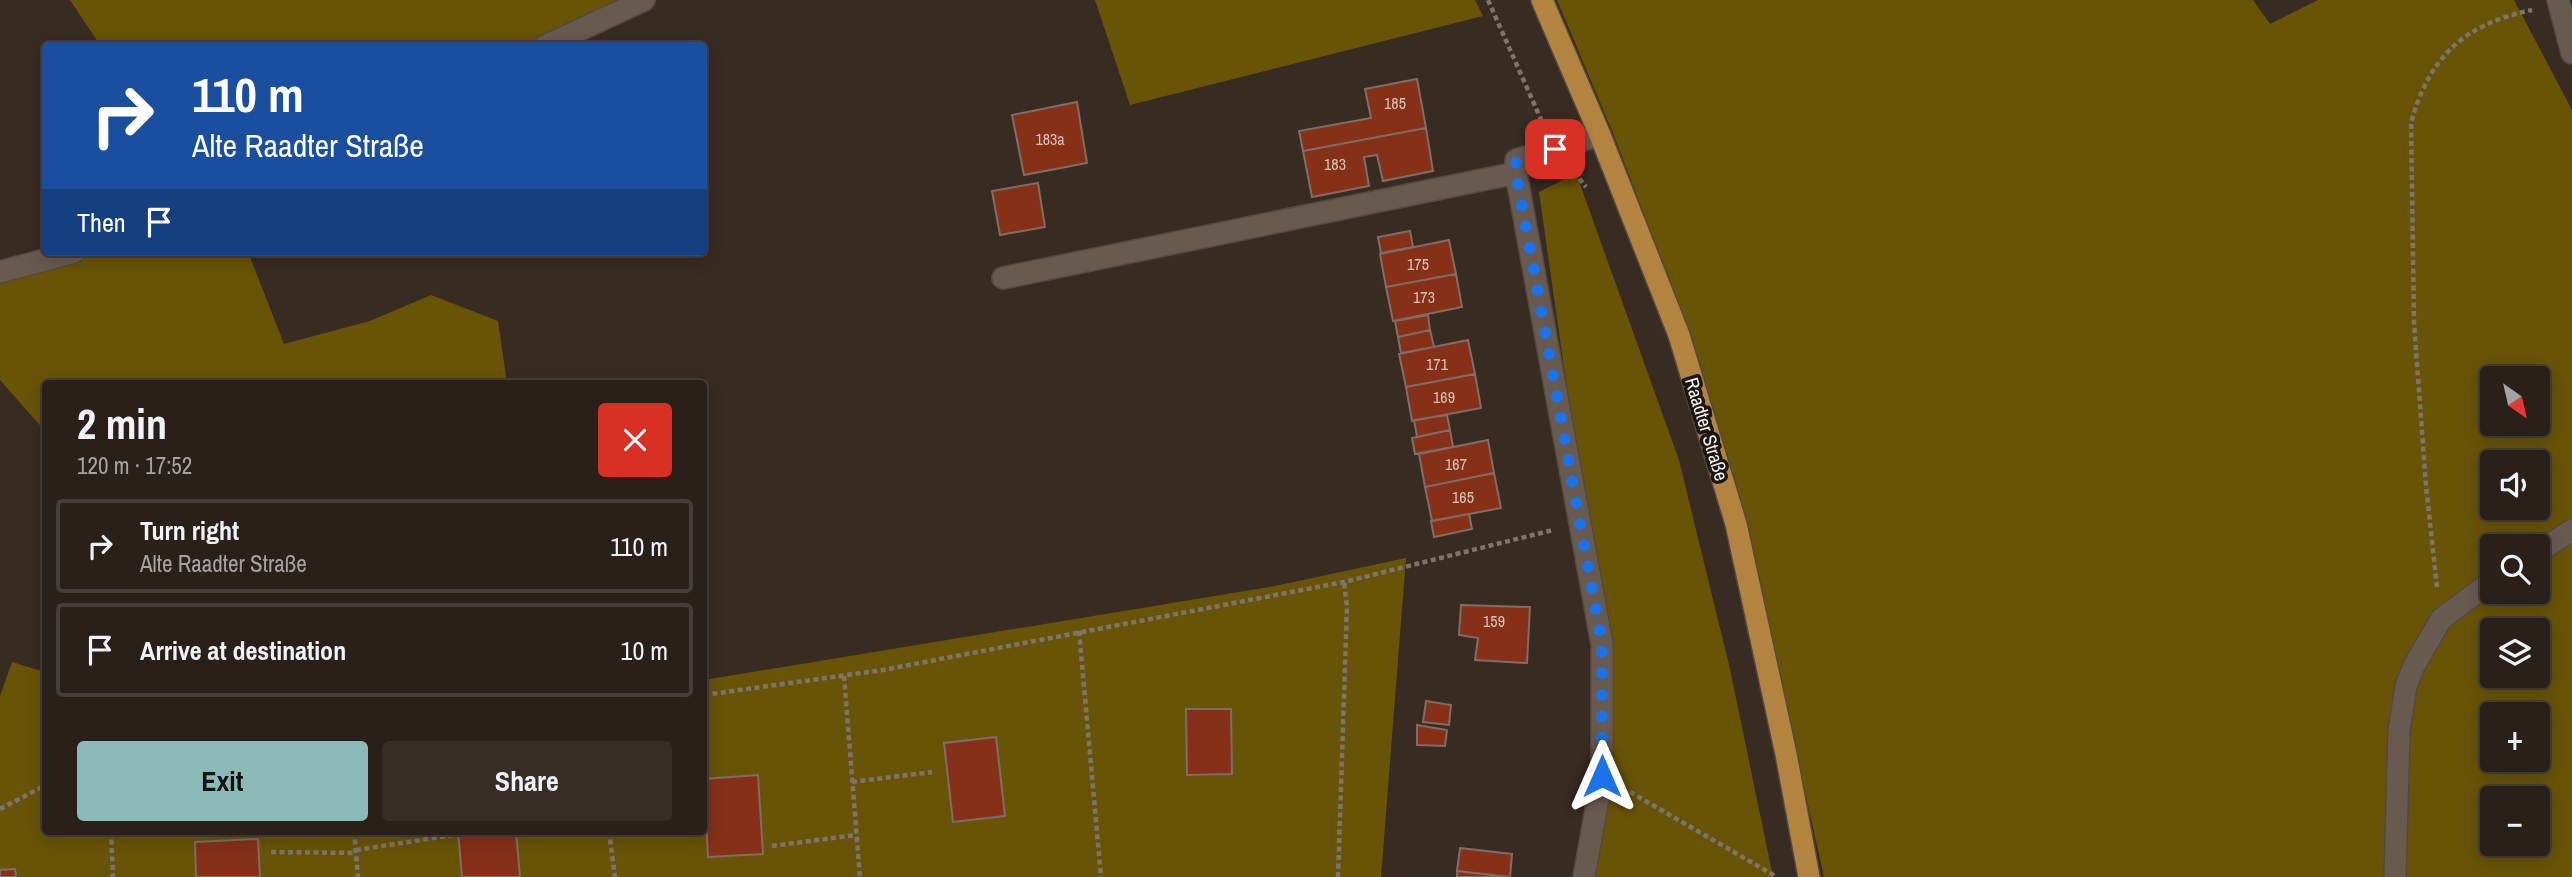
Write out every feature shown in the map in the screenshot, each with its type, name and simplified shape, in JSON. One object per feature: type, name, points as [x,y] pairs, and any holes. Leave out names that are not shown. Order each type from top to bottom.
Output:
[{"type":"main road","name":"Raadter Straße","points":[[1542,0],[1600,135],[1679,335],[1736,524],[1786,754],[1809,877]]},
{"type":"street","points":[[554,42],[644,0]]},
{"type":"street","points":[[2558,2],[2572,53]]},
{"type":"street","points":[[1584,877],[1602,776],[1602,644],[1516,173],[1516,160],[1600,135]]},
{"type":"street","points":[[1003,278],[1516,173]]},
{"type":"street","points":[[0,272],[59,256]]},
{"type":"street","points":[[2550,544],[2572,530]]},
{"type":"street","points":[[2395,877],[2399,731],[2406,686],[2414,666],[2441,619],[2480,590]]},
{"type":"path","points":[[1488,0],[1555,149],[1595,197]]},
{"type":"path","points":[[2441,619],[2426,486],[2414,323],[2411,123],[2418,96],[2438,60],[2469,34],[2512,14],[2558,2]]},
{"type":"path","points":[[707,695],[844,676],[1345,582],[1581,521]]},
{"type":"path","points":[[1338,877],[1347,606],[1345,582]]},
{"type":"path","points":[[1079,631],[1101,877]]},
{"type":"path","points":[[844,676],[860,877]]},
{"type":"path","points":[[852,782],[932,772]]},
{"type":"path","points":[[1602,776],[1776,877]]},
{"type":"path","points":[[0,809],[42,787]]},
{"type":"path","points":[[111,835],[113,877]]},
{"type":"path","points":[[354,835],[358,877]]},
{"type":"path","points":[[271,852],[356,851],[453,835]]},
{"type":"path","points":[[610,835],[615,877]]},
{"type":"path","points":[[772,846],[856,835]]},
{"type":"shaded area","points":[[70,0],[618,0],[530,42],[98,42]]},
{"type":"shaded area","points":[[1095,0],[1475,0],[1483,16],[1130,105]]},
{"type":"shaded area","points":[[1557,0],[2253,0],[2270,24],[2318,0],[2514,0],[2572,110],[2572,877],[1824,877],[1744,518],[1690,334],[1613,133]]},
{"type":"shaded area","points":[[1576,173],[1679,460],[1730,669],[1773,877],[1590,877],[1606,780],[1586,523],[1539,192]]},
{"type":"shaded area","points":[[69,256],[250,256],[284,344],[370,321],[431,295],[498,321],[507,380],[42,380],[42,428],[0,380],[0,275]]},
{"type":"shaded area","points":[[1406,558],[1381,877],[0,877],[0,696],[12,662],[42,671],[42,835],[707,835],[707,680],[1275,586]]},
{"type":"building","points":[[1417,79],[1426,128],[1303,151],[1299,131],[1371,118],[1365,89]]},
{"type":"building","points":[[1077,102],[1087,163],[1024,175],[1012,115]]},
{"type":"building","points":[[1426,128],[1433,171],[1383,181],[1377,155],[1364,157],[1369,186],[1312,197],[1303,151]]},
{"type":"building","points":[[1038,183],[1045,227],[1000,235],[992,191]]},
{"type":"building","points":[[1410,231],[1413,247],[1381,253],[1378,237]]},
{"type":"building","points":[[1449,240],[1456,274],[1386,287],[1380,254]]},
{"type":"building","points":[[1456,274],[1462,307],[1393,321],[1386,287]]},
{"type":"building","points":[[1428,315],[1430,330],[1398,337],[1395,321]]},
{"type":"building","points":[[1430,330],[1434,347],[1401,353],[1398,337]]},
{"type":"building","points":[[1468,340],[1475,374],[1406,387],[1399,354]]},
{"type":"building","points":[[1475,374],[1481,408],[1412,421],[1406,387]]},
{"type":"building","points":[[1447,415],[1450,430],[1417,437],[1414,420]]},
{"type":"building","points":[[1450,430],[1453,447],[1415,454],[1412,438]]},
{"type":"building","points":[[1488,440],[1494,473],[1425,487],[1419,454]]},
{"type":"building","points":[[1494,473],[1501,508],[1432,521],[1425,487]]},
{"type":"building","points":[[1469,514],[1472,529],[1434,537],[1431,521]]},
{"type":"building","points":[[1461,605],[1530,607],[1527,663],[1475,660],[1478,638],[1459,635]]},
{"type":"building","points":[[1426,701],[1451,705],[1449,725],[1423,722]]},
{"type":"building","points":[[1186,709],[1231,709],[1232,774],[1187,775]]},
{"type":"building","points":[[1417,725],[1447,730],[1445,746],[1417,745]]},
{"type":"building","points":[[996,737],[1005,816],[953,822],[944,743]]},
{"type":"building","points":[[758,775],[763,854],[708,857],[707,779]]},
{"type":"building","points":[[458,835],[516,835],[520,877],[462,877]]},
{"type":"building","points":[[258,839],[260,877],[196,877],[195,842]]},
{"type":"building","points":[[1460,848],[1512,854],[1510,877],[1457,871]]},
{"type":"building","points":[[15,869],[16,877],[0,877],[0,870]]},
{"type":"building","points":[[1457,871],[1510,877],[1457,877]]},
{"type":"route","points":[[1555,149],[1516,160],[1516,173],[1602,644],[1602,776]]}]
